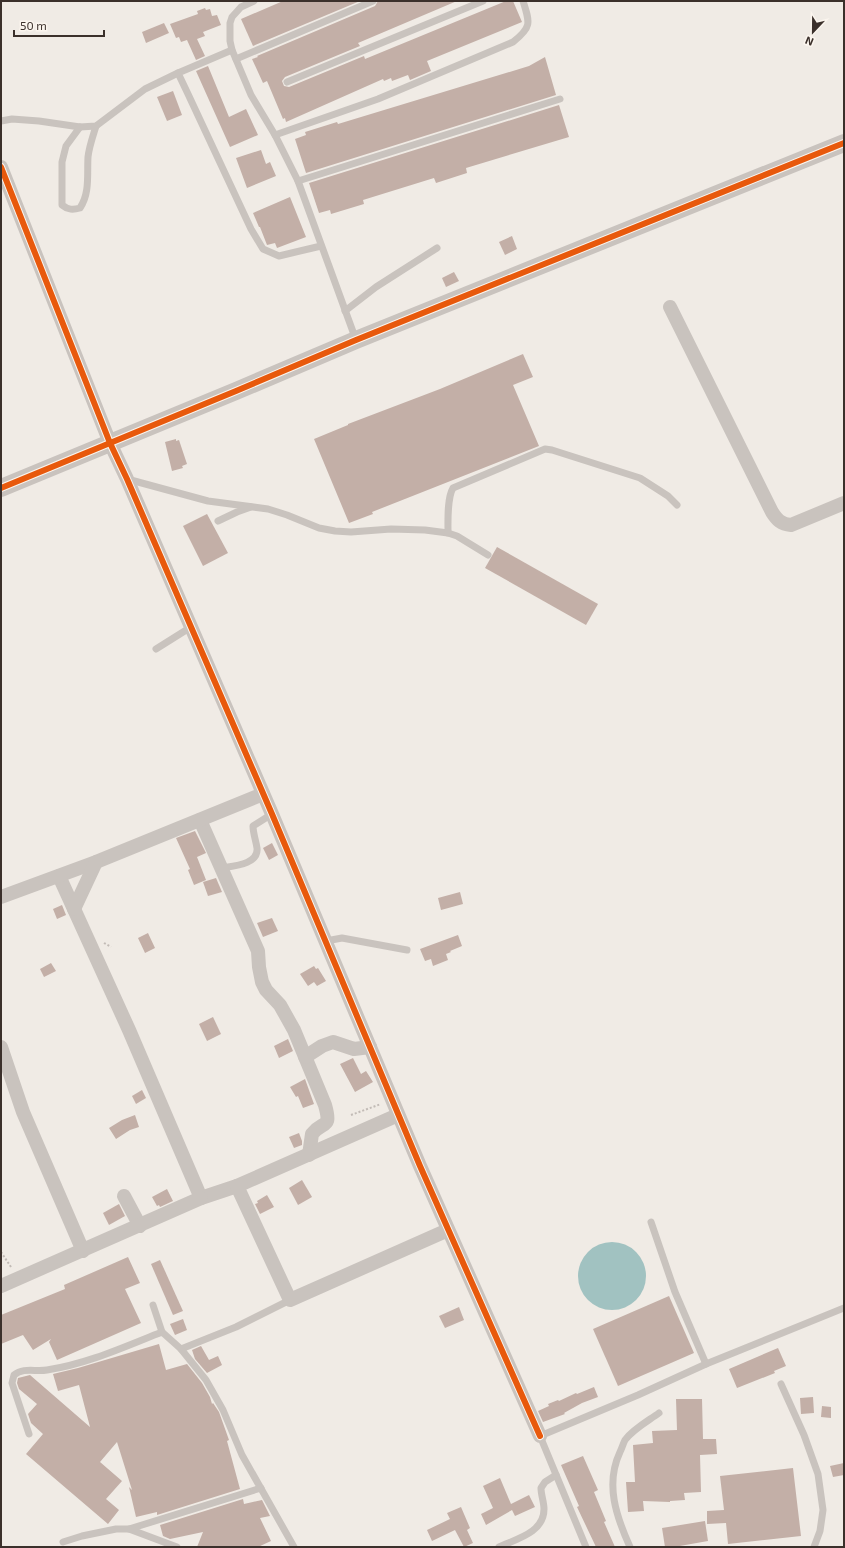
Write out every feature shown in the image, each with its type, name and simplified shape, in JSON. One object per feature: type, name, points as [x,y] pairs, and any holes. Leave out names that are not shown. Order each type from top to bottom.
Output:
[{"type":"street","points":[[1,488],[356,340],[844,143]]},
{"type":"street","points":[[1,167],[110,443],[127,478],[272,814],[398,1115],[540,1436]]},
{"type":"street","points":[[670,307],[772,512],[779,522],[791,525],[844,503]]},
{"type":"street","points":[[1,897],[96,862],[263,794]]},
{"type":"street","points":[[200,820],[258,951],[262,982],[266,990],[280,1005],[294,1030],[325,1105],[328,1118],[326,1124],[312,1134],[309,1155]]},
{"type":"street","points":[[74,909],[96,862]]},
{"type":"street","points":[[59,876],[129,1030],[201,1198]]},
{"type":"street","points":[[305,1057],[322,1046],[333,1042],[354,1049],[370,1047]]},
{"type":"street","points":[[1,1047],[22,1112],[83,1251]]},
{"type":"street","points":[[1,1286],[201,1198],[237,1186],[398,1115]]},
{"type":"street","points":[[237,1186],[290,1300],[448,1230]]},
{"type":"street","points":[[124,1196],[140,1226]]},
{"type":"lane","points":[[254,1],[241,7],[232,17],[230,24],[230,41],[232,50],[251,95],[275,135],[298,181],[356,340]]},
{"type":"lane","points":[[236,60],[374,1]]},
{"type":"lane","points":[[286,82],[483,1]]},
{"type":"lane","points":[[275,135],[378,99],[513,42],[524,34],[528,22],[522,1]]},
{"type":"lane","points":[[1,121],[12,119],[25,120],[80,128],[96,126],[145,89],[232,50]]},
{"type":"lane","points":[[178,73],[251,229],[262,249],[279,256],[321,246]]},
{"type":"lane","points":[[298,181],[560,99]]},
{"type":"lane","points":[[80,128],[66,146],[62,162],[62,206],[73,210],[80,208],[85,200],[88,187],[88,156],[96,126]]},
{"type":"lane","points":[[345,311],[376,287],[437,248]]},
{"type":"lane","points":[[448,533],[449,509],[452,491],[454,488],[545,449],[640,478],[668,496],[677,505]]},
{"type":"lane","points":[[127,478],[208,501],[254,506],[277,511],[319,528],[335,531],[351,532],[391,529],[426,530],[448,533],[457,536],[488,555]]},
{"type":"lane","points":[[218,521],[254,506]]},
{"type":"lane","points":[[156,649],[191,627]]},
{"type":"lane","points":[[221,868],[242,864],[252,860],[258,850],[253,826],[272,814]]},
{"type":"lane","points":[[326,941],[342,938],[407,950]]},
{"type":"lane","points":[[651,1222],[675,1292],[706,1364]]},
{"type":"lane","points":[[181,1349],[236,1327],[290,1300]]},
{"type":"lane","points":[[153,1305],[162,1332],[181,1349],[206,1380],[222,1410],[242,1455],[294,1547]]},
{"type":"lane","points":[[586,1547],[540,1436],[638,1395],[706,1364],[844,1308]]},
{"type":"lane","points":[[29,1434],[12,1383],[12,1378],[14,1375],[23,1370],[45,1370],[95,1359],[162,1332]]},
{"type":"lane","points":[[781,1384],[804,1435],[818,1474],[823,1510],[820,1531],[814,1547]]},
{"type":"lane","points":[[630,1547],[617,1512],[613,1496],[612,1482],[614,1464],[625,1440],[659,1413]]},
{"type":"lane","points":[[499,1547],[532,1532],[538,1527],[544,1511],[541,1488],[545,1482],[556,1475]]},
{"type":"lane","points":[[63,1542],[82,1536],[116,1529],[128,1529],[261,1488]]},
{"type":"lane","points":[[128,1529],[177,1547]]},
{"type":"path","points":[[351,1115],[392,1100]]},
{"type":"path","points":[[1,1252],[18,1279]]},
{"type":"water","points":[[605,1242],[619,1242],[631,1247],[641,1257],[646,1269],[646,1283],[641,1295],[631,1305],[619,1310],[605,1310],[593,1305],[583,1295],[578,1283],[578,1269],[583,1257],[593,1247]]},
{"type":"building","points":[[283,1],[360,1],[253,46],[241,19]]},
{"type":"building","points":[[378,1],[457,1],[358,43],[360,46],[285,77],[282,81],[284,86],[289,87],[364,56],[365,59],[506,1],[513,1],[522,22],[427,61],[431,71],[410,80],[408,75],[392,81],[391,78],[384,81],[383,79],[286,122],[285,118],[283,119],[267,81],[263,83],[252,59],[375,6]]},
{"type":"building","points":[[205,8],[206,10],[210,9],[212,16],[217,15],[221,25],[203,32],[205,36],[197,39],[205,56],[196,60],[187,40],[181,42],[179,37],[176,38],[170,24],[198,14],[197,11]]},
{"type":"building","points":[[164,23],[169,33],[146,43],[142,32]]},
{"type":"building","points":[[545,57],[556,95],[306,173],[295,139],[306,135],[305,132],[337,122],[338,124],[529,66]]},
{"type":"building","points":[[208,66],[229,117],[246,109],[258,135],[230,147],[196,71]]},
{"type":"building","points":[[173,91],[182,115],[167,121],[157,97]]},
{"type":"building","points":[[559,105],[569,137],[466,168],[467,173],[436,183],[434,178],[363,200],[364,204],[331,214],[330,210],[319,213],[309,183]]},
{"type":"building","points":[[261,150],[266,164],[270,162],[276,176],[247,188],[236,158]]},
{"type":"building","points":[[290,197],[306,237],[277,248],[275,243],[267,245],[253,213]]},
{"type":"building","points":[[512,236],[517,249],[505,255],[499,242]]},
{"type":"building","points":[[454,272],[459,281],[446,287],[442,278]]},
{"type":"building","points":[[523,354],[533,377],[513,385],[539,446],[372,512],[373,514],[349,523],[314,439]]},
{"type":"building","points":[[176,439],[176,441],[179,440],[187,464],[182,466],[183,468],[172,471],[165,442]]},
{"type":"building","points":[[207,514],[228,553],[203,566],[183,526]]},
{"type":"building","points":[[497,547],[598,604],[586,625],[485,568]]},
{"type":"building","points":[[195,831],[206,853],[197,857],[206,880],[194,885],[188,870],[190,869],[176,838]]},
{"type":"building","points":[[272,843],[278,855],[269,860],[263,848]]},
{"type":"building","points":[[216,878],[222,892],[208,896],[203,882]]},
{"type":"building","points":[[460,892],[463,904],[441,910],[438,898]]},
{"type":"building","points":[[62,905],[66,915],[57,919],[53,909]]},
{"type":"building","points":[[272,918],[278,931],[263,937],[257,923]]},
{"type":"building","points":[[148,933],[155,948],[145,953],[138,938]]},
{"type":"building","points":[[458,935],[462,946],[446,954],[448,960],[433,966],[431,959],[425,961],[420,949]]},
{"type":"building","points":[[51,963],[56,971],[44,977],[40,969]]},
{"type":"building","points":[[314,966],[316,969],[318,968],[326,981],[317,986],[314,982],[308,986],[300,974]]},
{"type":"building","points":[[213,1017],[221,1034],[207,1041],[199,1024]]},
{"type":"building","points":[[288,1039],[293,1051],[279,1058],[274,1046]]},
{"type":"building","points":[[353,1058],[361,1074],[366,1071],[373,1082],[355,1092],[340,1064]]},
{"type":"building","points":[[305,1079],[314,1104],[303,1108],[298,1096],[296,1097],[290,1087]]},
{"type":"building","points":[[142,1090],[146,1098],[136,1104],[132,1096]]},
{"type":"building","points":[[135,1115],[139,1127],[130,1130],[116,1139],[109,1128],[122,1120]]},
{"type":"building","points":[[299,1133],[302,1145],[294,1148],[289,1137]]},
{"type":"building","points":[[302,1180],[312,1197],[298,1205],[289,1188]]},
{"type":"building","points":[[167,1189],[173,1201],[160,1207],[159,1205],[157,1206],[152,1197]]},
{"type":"building","points":[[267,1195],[274,1207],[260,1214],[255,1204]]},
{"type":"building","points":[[119,1204],[125,1216],[109,1225],[103,1213]]},
{"type":"building","points":[[128,1257],[140,1283],[125,1289],[141,1323],[57,1360],[49,1342],[51,1339],[33,1350],[23,1335],[1,1344],[1,1315],[65,1289],[64,1285]]},
{"type":"building","points":[[160,1260],[183,1311],[173,1315],[151,1264]]},
{"type":"building","points":[[669,1296],[694,1353],[618,1386],[593,1329]]},
{"type":"building","points":[[459,1307],[464,1320],[445,1328],[439,1316]]},
{"type":"building","points":[[183,1319],[187,1330],[175,1335],[170,1324]]},
{"type":"building","points":[[159,1344],[166,1370],[187,1364],[202,1383],[210,1397],[212,1404],[213,1403],[219,1412],[229,1440],[227,1441],[240,1489],[157,1515],[157,1512],[136,1517],[129,1487],[132,1490],[117,1442],[100,1462],[122,1481],[106,1499],[119,1510],[108,1524],[26,1454],[43,1434],[31,1423],[28,1414],[37,1404],[19,1389],[17,1383],[18,1378],[30,1375],[90,1427],[79,1385],[58,1391],[53,1374]]},
{"type":"building","points":[[201,1346],[209,1360],[218,1356],[222,1365],[207,1373],[195,1359],[192,1350]]},
{"type":"building","points":[[778,1348],[786,1366],[774,1371],[775,1373],[737,1388],[729,1369]]},
{"type":"building","points":[[594,1387],[598,1397],[582,1403],[564,1413],[565,1414],[543,1422],[538,1411],[549,1406],[548,1404]]},
{"type":"building","points":[[813,1397],[814,1413],[801,1414],[800,1398]]},
{"type":"building","points":[[676,1399],[702,1399],[703,1439],[716,1439],[717,1454],[700,1455],[701,1492],[684,1493],[685,1500],[670,1502],[643,1501],[644,1511],[628,1512],[626,1482],[635,1482],[633,1445],[653,1443],[652,1431],[677,1430]]},
{"type":"building","points":[[822,1406],[831,1407],[831,1418],[821,1417]]},
{"type":"building","points":[[583,1456],[598,1490],[594,1492],[606,1521],[604,1522],[615,1547],[596,1547],[577,1507],[579,1506],[561,1465]]},
{"type":"building","points":[[844,1463],[844,1475],[833,1477],[830,1466]]},
{"type":"building","points":[[793,1468],[801,1536],[728,1544],[726,1523],[707,1524],[707,1511],[724,1510],[720,1476]]},
{"type":"building","points":[[500,1478],[511,1504],[529,1495],[535,1507],[515,1516],[512,1510],[486,1525],[481,1514],[493,1508],[483,1486]]},
{"type":"building","points":[[243,1499],[244,1504],[262,1500],[270,1516],[260,1518],[271,1541],[258,1547],[197,1547],[203,1532],[170,1539],[163,1536],[160,1525]]},
{"type":"building","points":[[461,1507],[470,1528],[467,1530],[473,1543],[464,1547],[455,1530],[432,1541],[427,1530],[450,1519],[447,1513]]},
{"type":"building","points":[[705,1521],[708,1541],[674,1547],[665,1547],[662,1528]]},
{"type":"cycle path","points":[[1,488],[356,340],[844,143]]},
{"type":"cycle path","points":[[1,167],[110,443],[272,814],[420,1166],[540,1436]]}]
